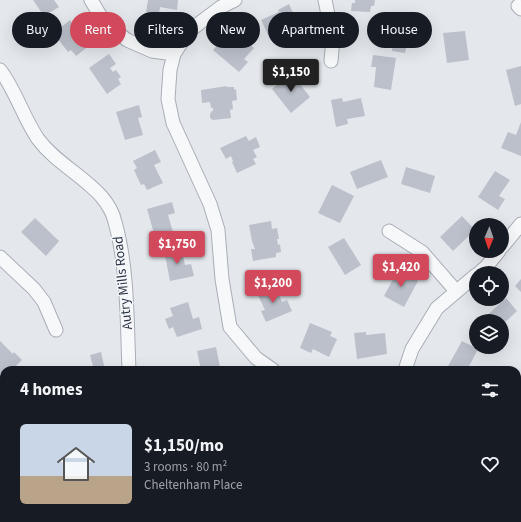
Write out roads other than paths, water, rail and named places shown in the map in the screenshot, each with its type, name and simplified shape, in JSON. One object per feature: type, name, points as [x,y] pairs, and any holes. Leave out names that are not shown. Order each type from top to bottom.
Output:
[{"type":"street","points":[[91,0],[104,22],[127,40],[152,51],[174,54]]},
{"type":"street","points":[[235,0],[221,7],[189,31],[174,54],[170,70],[168,99],[173,123],[210,204],[218,230],[222,279],[230,327],[256,358],[267,366]]},
{"type":"street","points":[[325,0],[333,39],[331,61]]},
{"type":"street","name":"Autry Mills Road","points":[[0,70],[39,140],[53,155],[101,196],[112,215],[115,222],[122,257],[129,366]]},
{"type":"street","points":[[509,239],[521,224]]},
{"type":"street","points":[[389,230],[422,252],[456,291]]},
{"type":"street","points":[[0,257],[34,289],[44,302],[56,330]]},
{"type":"street","points":[[487,266],[493,258]]},
{"type":"street","points":[[406,366],[412,349],[437,308],[469,281]]}]
